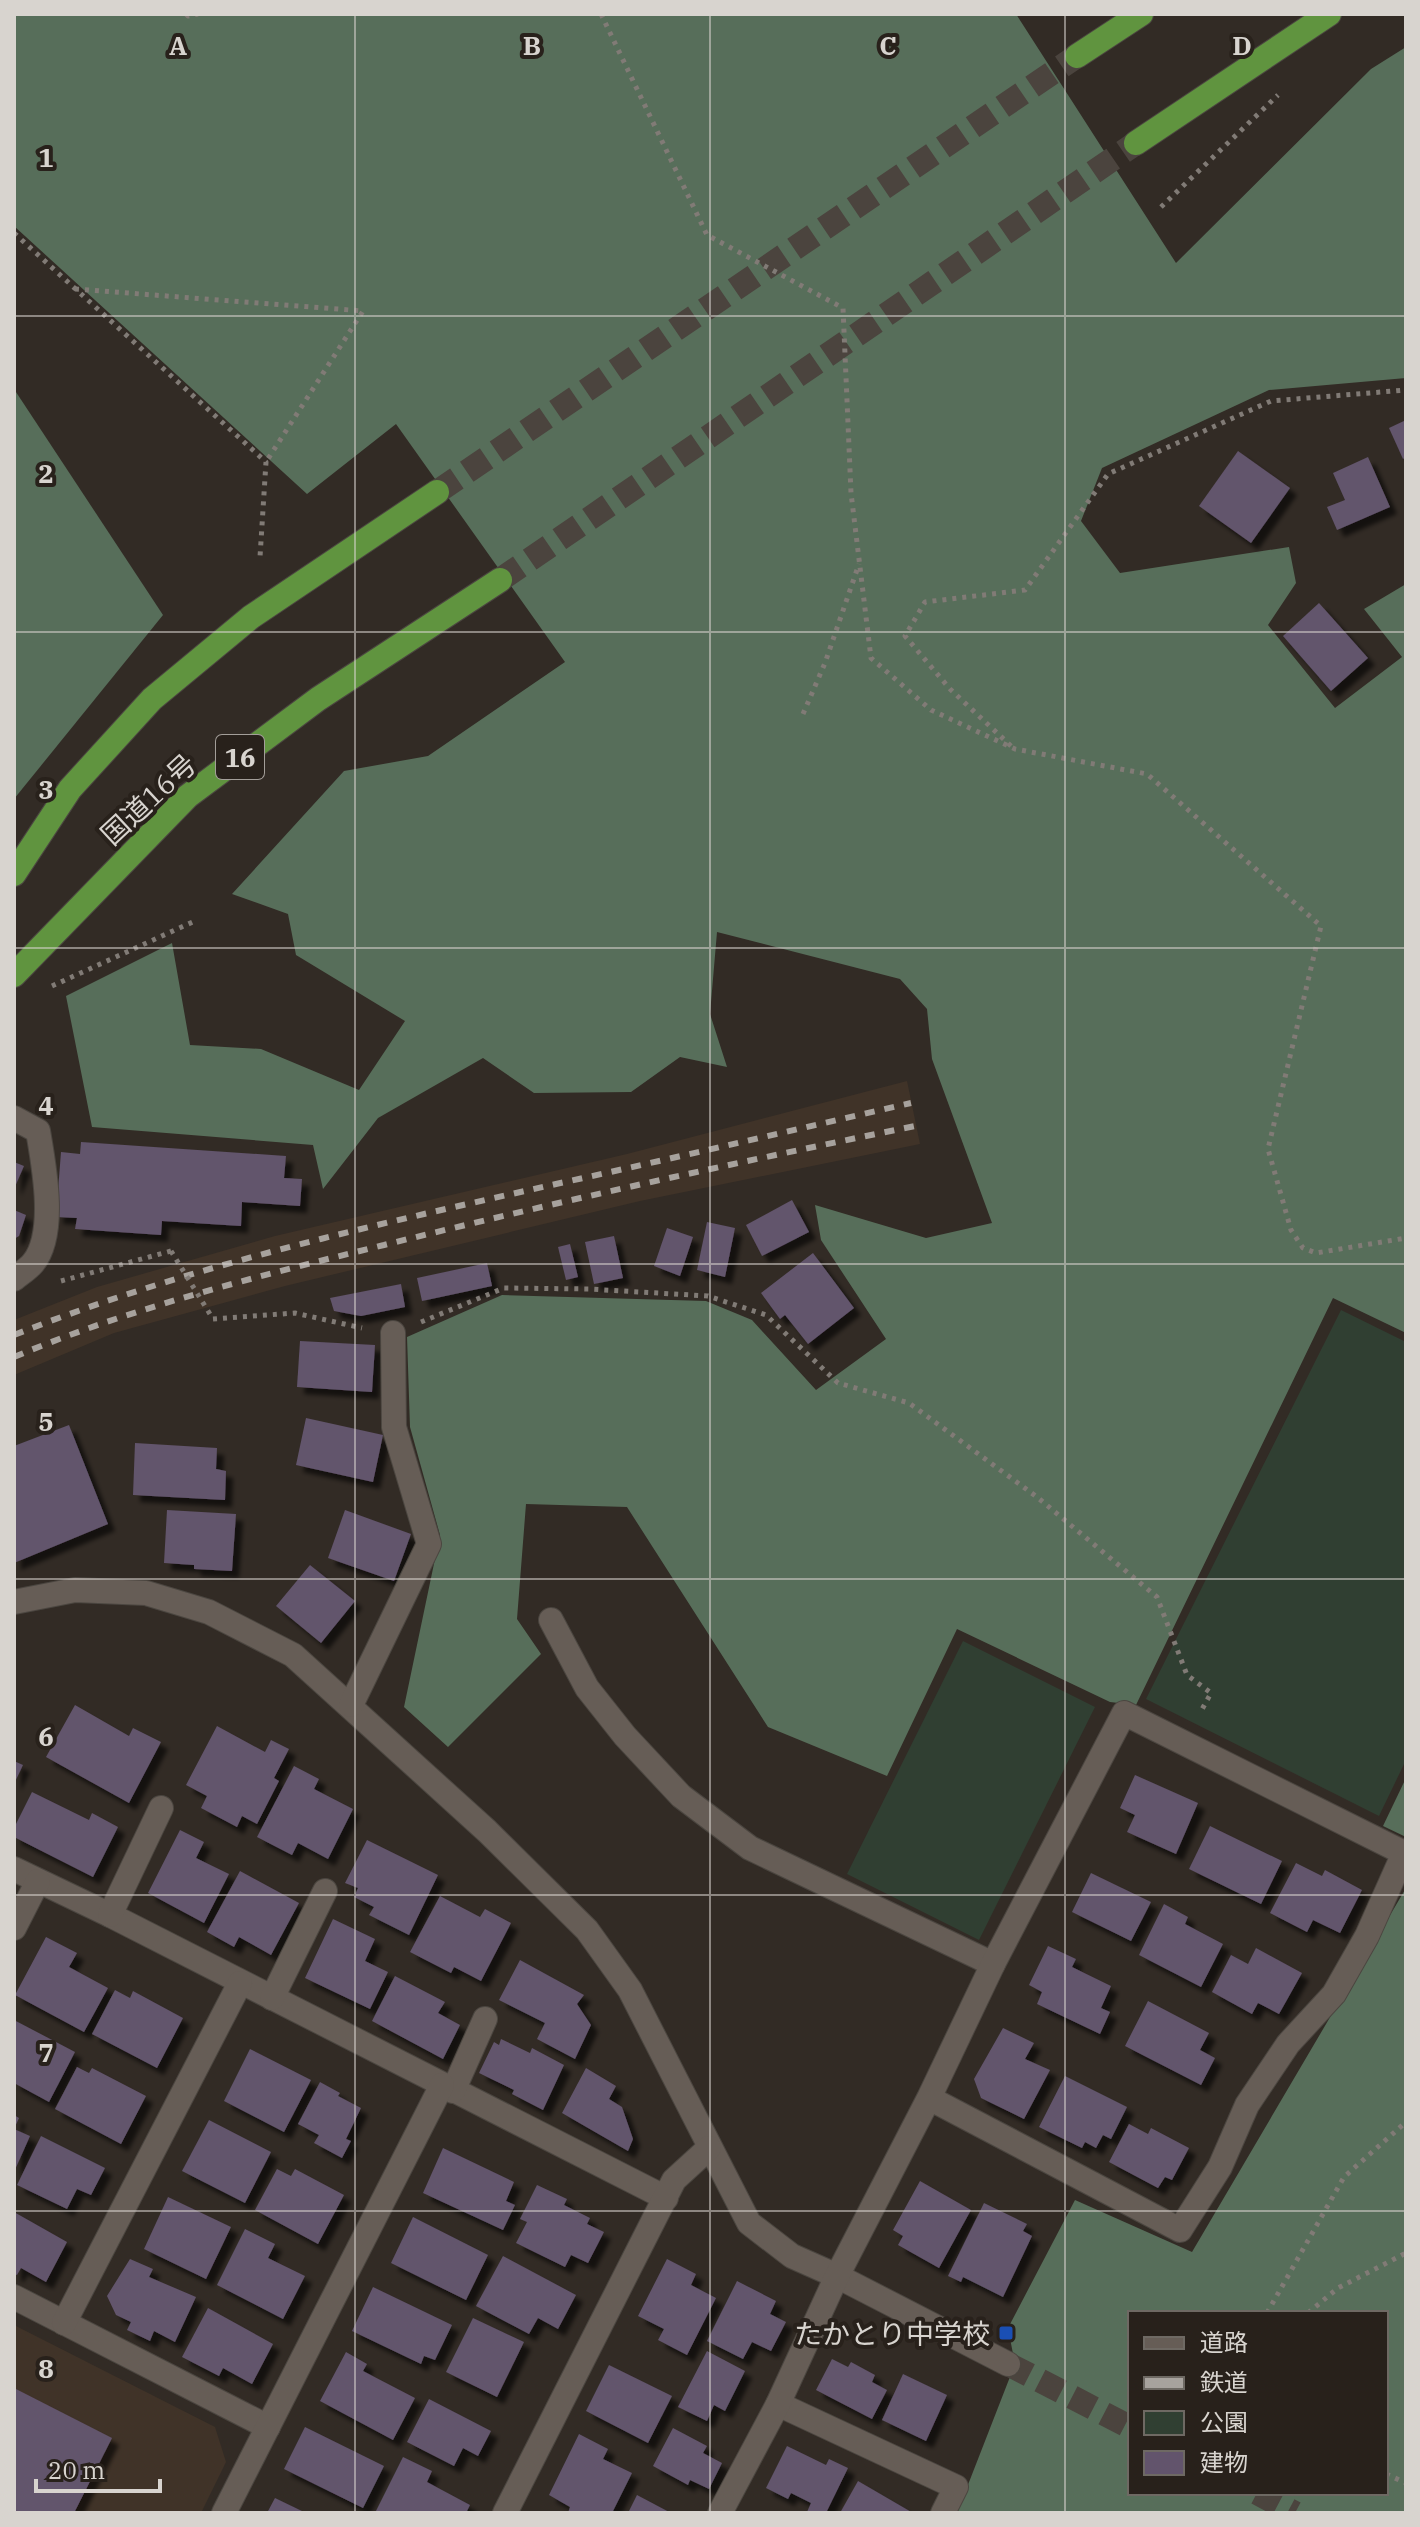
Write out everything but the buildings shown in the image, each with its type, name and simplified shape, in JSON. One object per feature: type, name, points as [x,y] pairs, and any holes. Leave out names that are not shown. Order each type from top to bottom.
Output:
[{"type":"highway","points":[[1077,56],[1141,14]]},
{"type":"highway","points":[[1136,143],[1329,14]]},
{"type":"highway","name":"国道16号","points":[[14,874],[70,789],[152,699],[251,617],[437,492]]},
{"type":"highway","name":"国道16号","points":[[14,975],[188,796],[318,699],[500,580]]},
{"type":"street","points":[[14,1118],[38,1131],[44,1169],[46,1236],[35,1261],[14,1279]]},
{"type":"street","points":[[351,1705],[429,1544],[394,1427],[393,1333]]},
{"type":"street","points":[[14,1602],[75,1590],[146,1593],[209,1612],[293,1655],[487,1831],[587,1930],[630,1990],[749,2223],[792,2256],[1008,2364]]},
{"type":"street","points":[[551,1620],[587,1688],[625,1736],[681,1796],[750,1848],[993,1964]]},
{"type":"street","points":[[720,2513],[778,2404],[837,2276],[929,2098],[993,1964],[1124,1713],[1404,1853],[1367,1936],[1334,1994],[1288,2044],[1247,2105],[1220,2167],[1180,2230],[929,2098]]},
{"type":"street","points":[[110,1915],[161,1808]]},
{"type":"street","points":[[14,1869],[666,2198]]},
{"type":"street","points":[[14,1928],[38,1881]]},
{"type":"street","points":[[272,1998],[325,1891]]},
{"type":"street","points":[[64,2323],[240,1983]]},
{"type":"street","points":[[224,2513],[485,2019]]},
{"type":"street","points":[[505,2513],[674,2180],[709,2148]]},
{"type":"street","points":[[14,2297],[268,2427]]},
{"type":"street","points":[[778,2404],[956,2487],[943,2513]]},
{"type":"path","points":[[186,14],[198,14]]},
{"type":"path","points":[[601,14],[707,235],[843,308],[851,493],[871,658],[931,710],[1015,749],[1147,774],[1321,926],[1268,1149],[1291,1230],[1303,1248],[1316,1253],[1406,1238]]},
{"type":"path","points":[[1161,207],[1278,95]]},
{"type":"path","points":[[14,233],[266,462]]},
{"type":"path","points":[[75,289],[363,311],[266,462],[260,557]]},
{"type":"path","points":[[1015,749],[950,689],[905,636],[925,602],[1025,590],[1108,474],[1271,401],[1406,390]]},
{"type":"path","points":[[803,714],[825,663],[859,563]]},
{"type":"path","points":[[44,990],[197,920]]},
{"type":"path","points":[[52,1283],[171,1251],[213,1319],[295,1313],[393,1333],[504,1288],[708,1296],[766,1315],[838,1383],[909,1403],[1037,1497],[1157,1597],[1187,1675],[1211,1693]]},
{"type":"path","points":[[1268,2311],[1344,2177],[1406,2122]]},
{"type":"path","points":[[1310,2311],[1338,2288],[1406,2253]]},
{"type":"shaded area","points":[[907,1081],[920,1144],[640,1201],[285,1286],[114,1333],[14,1375],[14,1320],[97,1287],[275,1236],[627,1154]]},
{"type":"shaded area","points":[[14,2325],[215,2427],[226,2462],[201,2513],[14,2513]]},
{"type":"green space","points":[[14,14],[1016,14],[1176,263],[1371,69],[1406,47],[1406,378],[1269,390],[1102,468],[1081,521],[1120,573],[1289,547],[1296,583],[1268,625],[1335,708],[1402,657],[1364,609],[1406,584],[1406,1333],[1333,1298],[1136,1705],[1110,1702],[957,1629],[887,1776],[768,1727],[627,1507],[526,1504],[517,1619],[541,1654],[448,1747],[404,1707],[440,1535],[410,1427],[407,1337],[502,1295],[706,1301],[752,1320],[816,1390],[886,1339],[821,1240],[815,1205],[926,1238],[992,1223],[932,1059],[927,1009],[900,979],[717,932],[710,1014],[727,1067],[680,1057],[631,1092],[534,1093],[483,1058],[378,1118],[323,1189],[313,1145],[92,1127],[66,996],[172,943],[190,1045],[261,1049],[359,1090],[405,1021],[296,955],[288,914],[232,894],[344,771],[428,756],[565,662],[396,424],[307,494],[14,226]]},
{"type":"green space","points":[[14,389],[163,615],[14,799]]},
{"type":"green space","points":[[1341,1310],[1406,1342],[1406,1760],[1379,1816],[1146,1699]]},
{"type":"green space","points":[[963,1641],[1095,1707],[979,1940],[847,1874]]},
{"type":"green space","points":[[1406,1778],[1406,1837],[1383,1826]]},
{"type":"green space","points":[[1406,1888],[1406,2513],[957,2513],[1015,2364],[1008,2328],[1075,2200],[1192,2252]]},
{"type":"tunnel","points":[[437,492],[1077,56]]},
{"type":"tunnel","points":[[500,580],[1136,143]]},
{"type":"tunnel","points":[[1008,2364],[1128,2426]]},
{"type":"tunnel","points":[[1261,2495],[1295,2513]]},
{"type":"railway","points":[[14,1335],[146,1288],[282,1249],[911,1103]]},
{"type":"railway","points":[[14,1357],[150,1308],[290,1269],[583,1198],[915,1126]]},
{"type":"place","name":"たかとり中学校","points":[[1006,2333]]}]
